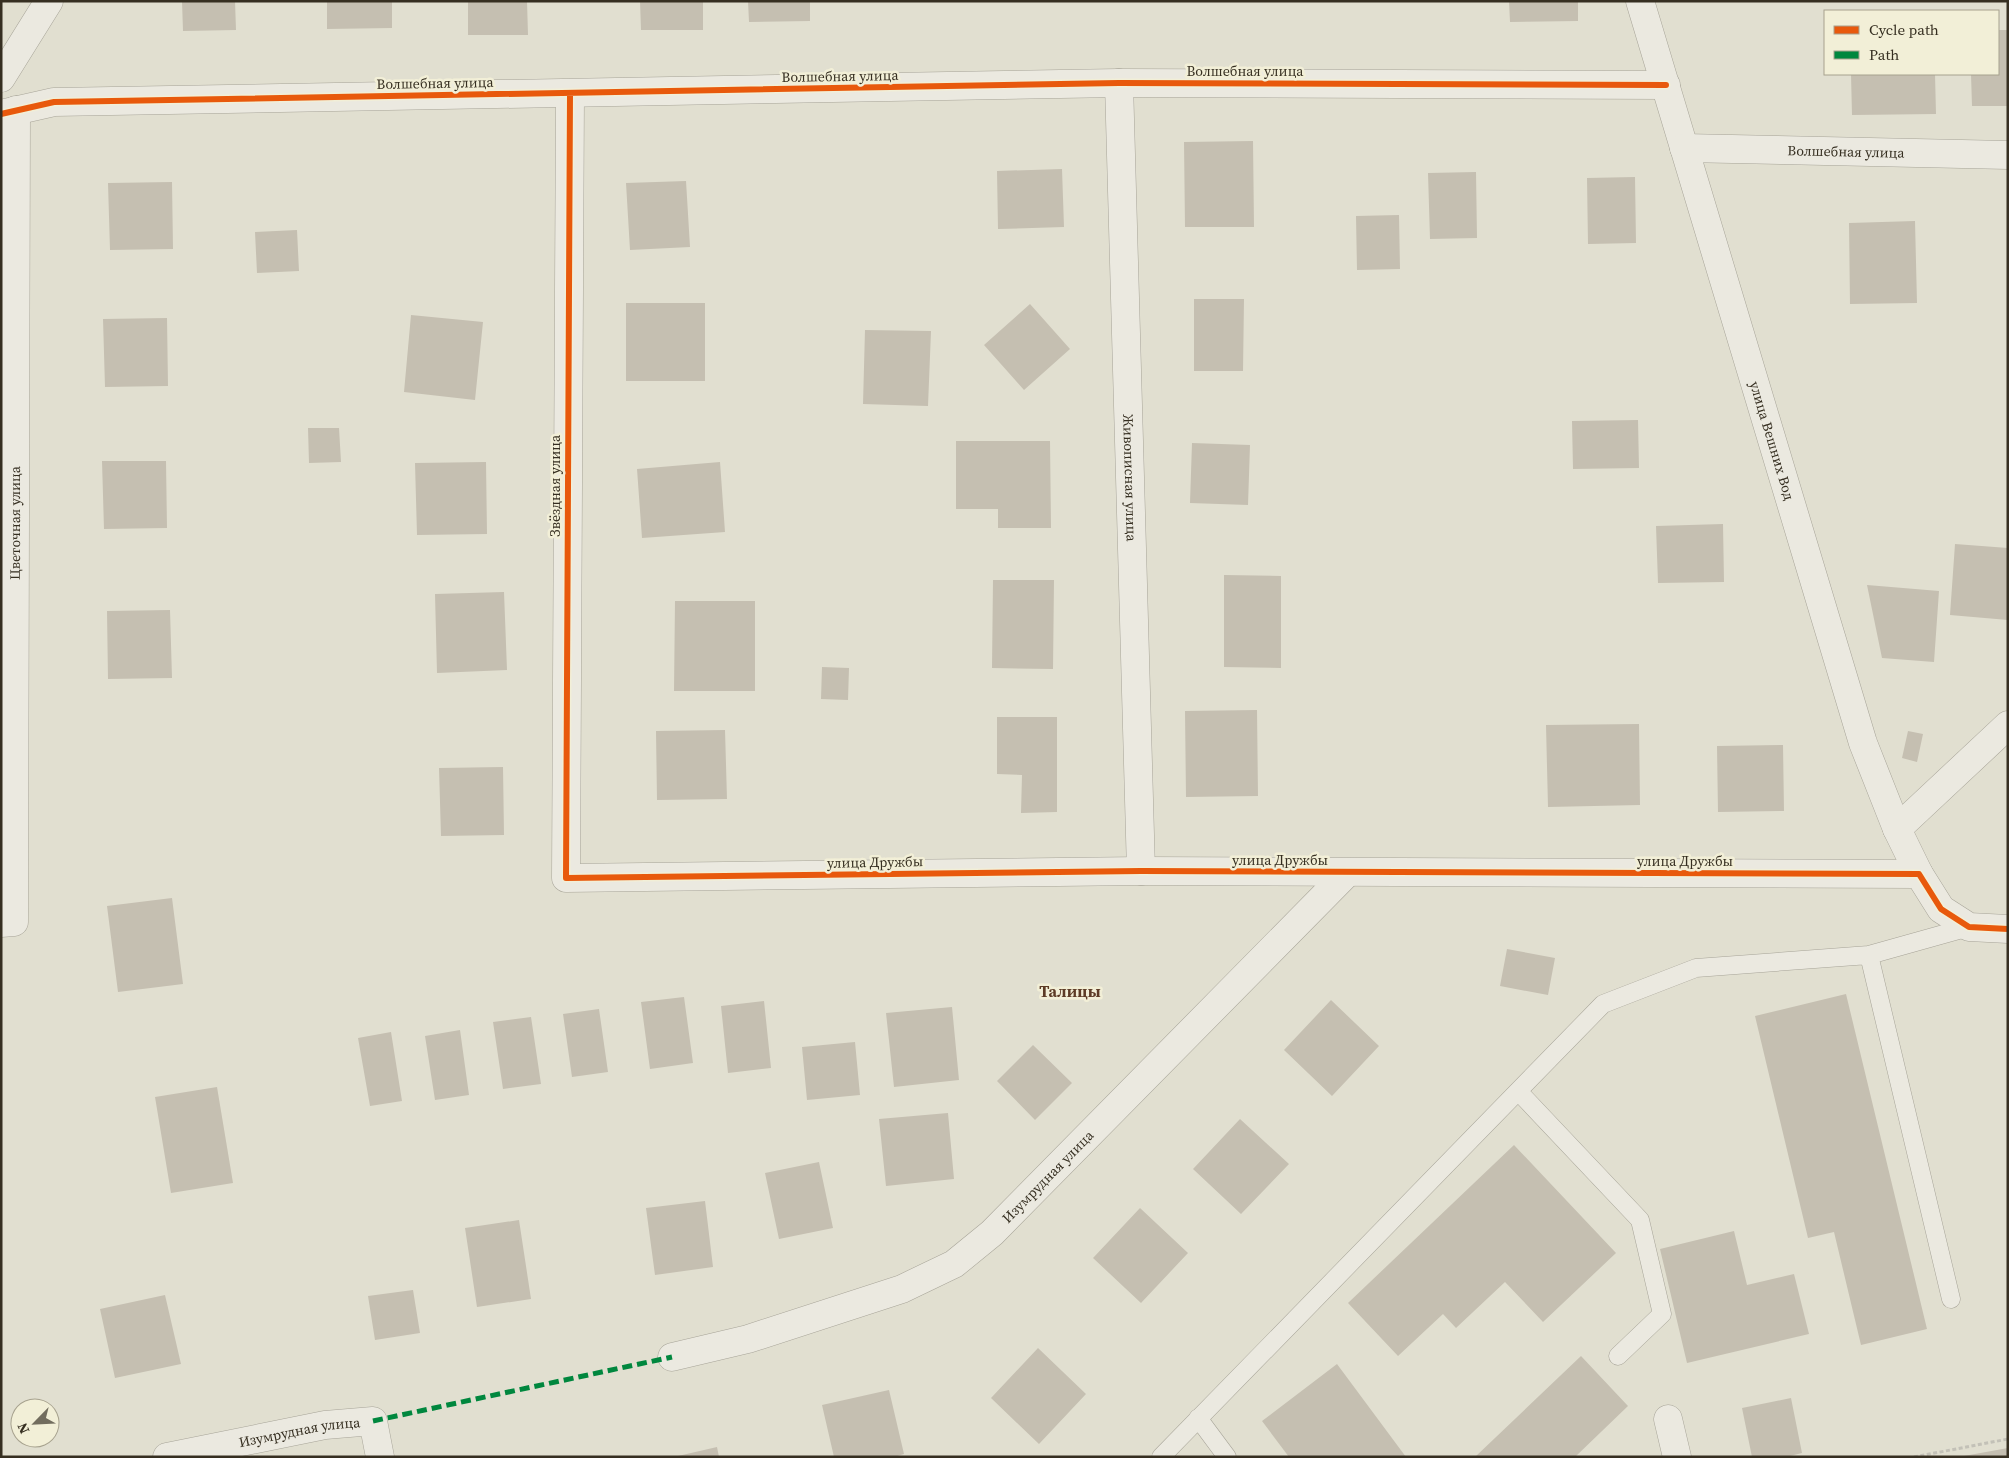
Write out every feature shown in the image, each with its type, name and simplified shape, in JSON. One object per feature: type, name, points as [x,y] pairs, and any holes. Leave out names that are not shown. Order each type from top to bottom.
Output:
[{"type":"street","points":[[1,78],[49,1]]},
{"type":"street","name":"улица Вешних Вод","points":[[1640,1],[1863,743],[1896,829],[1919,874]]},
{"type":"street","name":"Волшебная улица","points":[[8,112],[54,102],[1119,84],[1666,85]]},
{"type":"street","name":"Живописная улица","points":[[1119,84],[1141,871]]},
{"type":"street","name":"Звёздная улица","points":[[566,878],[570,94]]},
{"type":"street","name":"Цветочная улица","points":[[1,923],[14,922],[8,112]]},
{"type":"street","name":"Волшебная улица","points":[[1684,148],[2008,155]]},
{"type":"street","points":[[1896,829],[2008,725]]},
{"type":"street","name":"улица Дружбы","points":[[566,878],[1141,871],[1919,874]]},
{"type":"street","name":"Изумрудная улица","points":[[672,1356],[748,1339],[893,1292],[954,1264],[992,1233],[1347,873]]},
{"type":"street","points":[[1919,874],[1941,909],[1969,927],[2008,929]]},
{"type":"street","points":[[1668,1419],[1677,1457]]},
{"type":"street","name":"Изумрудная улица","points":[[168,1457],[325,1425],[372,1421],[380,1457]]},
{"type":"lane","points":[[1161,1457],[1603,1004],[1696,968],[1869,955],[1969,927]]},
{"type":"lane","points":[[1869,955],[1951,1299]]},
{"type":"lane","points":[[1518,1091],[1640,1220],[1662,1314],[1618,1356]]},
{"type":"lane","points":[[1198,1418],[1227,1457]]},
{"type":"path","points":[[1914,1457],[2008,1439]]},
{"type":"building","points":[[182,1],[235,1],[236,30],[183,31]]},
{"type":"building","points":[[327,1],[392,1],[392,28],[327,29]]},
{"type":"building","points":[[468,1],[527,1],[528,35],[468,35]]},
{"type":"building","points":[[640,1],[703,1],[703,30],[641,30]]},
{"type":"building","points":[[748,1],[810,1],[810,21],[749,22]]},
{"type":"building","points":[[1509,1],[1578,1],[1578,21],[1510,22]]},
{"type":"building","points":[[1999,30],[2008,30],[2008,106],[1972,106],[1971,75],[1999,75]]},
{"type":"building","points":[[1851,75],[1935,75],[1936,114],[1852,115]]},
{"type":"building","points":[[1253,141],[1254,227],[1185,227],[1184,142]]},
{"type":"building","points":[[1062,169],[1064,227],[998,229],[997,171]]},
{"type":"building","points":[[1476,172],[1477,238],[1430,239],[1428,173]]},
{"type":"building","points":[[1635,177],[1636,243],[1588,244],[1587,178]]},
{"type":"building","points":[[686,181],[690,247],[630,250],[626,183]]},
{"type":"building","points":[[172,182],[173,249],[110,250],[108,183]]},
{"type":"building","points":[[1399,215],[1400,269],[1357,270],[1356,216]]},
{"type":"building","points":[[1915,221],[1917,303],[1850,304],[1849,223]]},
{"type":"building","points":[[297,230],[299,271],[257,273],[255,232]]},
{"type":"building","points":[[1194,299],[1244,299],[1243,371],[1194,371]]},
{"type":"building","points":[[626,303],[705,303],[705,381],[626,381]]},
{"type":"building","points":[[1030,304],[1070,349],[1024,390],[984,345]]},
{"type":"building","points":[[411,315],[483,322],[475,400],[404,392]]},
{"type":"building","points":[[167,318],[168,386],[105,387],[103,319]]},
{"type":"building","points":[[865,330],[931,331],[928,406],[863,404]]},
{"type":"building","points":[[1638,420],[1639,468],[1573,469],[1572,421]]},
{"type":"building","points":[[308,428],[339,428],[341,462],[309,463]]},
{"type":"building","points":[[956,441],[1050,441],[1051,528],[998,528],[998,509],[956,509]]},
{"type":"building","points":[[1192,443],[1250,445],[1248,505],[1190,503]]},
{"type":"building","points":[[102,461],[166,461],[167,528],[104,529]]},
{"type":"building","points":[[486,462],[487,534],[417,535],[415,463]]},
{"type":"building","points":[[720,462],[725,532],[642,538],[637,469]]},
{"type":"building","points":[[1723,524],[1724,582],[1658,583],[1656,526]]},
{"type":"building","points":[[1955,544],[2008,548],[2008,620],[1950,615]]},
{"type":"building","points":[[1224,575],[1281,576],[1281,668],[1224,667]]},
{"type":"building","points":[[993,580],[1054,580],[1053,669],[992,668]]},
{"type":"building","points":[[1867,585],[1939,591],[1934,662],[1882,658]]},
{"type":"building","points":[[504,592],[507,670],[437,673],[435,594]]},
{"type":"building","points":[[675,601],[755,601],[755,691],[674,691]]},
{"type":"building","points":[[170,610],[172,678],[108,679],[107,611]]},
{"type":"building","points":[[822,667],[849,668],[848,700],[821,699]]},
{"type":"building","points":[[1257,710],[1258,796],[1186,797],[1185,711]]},
{"type":"building","points":[[997,717],[1057,717],[1057,812],[1021,813],[1022,775],[997,774]]},
{"type":"building","points":[[1639,724],[1640,805],[1548,807],[1546,725]]},
{"type":"building","points":[[725,730],[727,799],[657,800],[656,731]]},
{"type":"building","points":[[1908,731],[1923,734],[1917,762],[1902,758]]},
{"type":"building","points":[[1783,745],[1784,811],[1718,812],[1717,746]]},
{"type":"building","points":[[503,767],[504,835],[441,836],[439,768]]},
{"type":"building","points":[[172,898],[183,984],[118,992],[107,906]]},
{"type":"building","points":[[1507,949],[1555,958],[1548,995],[1500,986]]},
{"type":"building","points":[[1846,994],[1927,1329],[1861,1345],[1834,1232],[1808,1238],[1755,1016]]},
{"type":"building","points":[[684,997],[693,1063],[650,1069],[641,1002]]},
{"type":"building","points":[[1331,1000],[1379,1046],[1332,1096],[1284,1050]]},
{"type":"building","points":[[764,1001],[771,1068],[728,1073],[721,1006]]},
{"type":"building","points":[[952,1007],[959,1080],[894,1087],[886,1013]]},
{"type":"building","points":[[599,1009],[608,1072],[572,1077],[563,1014]]},
{"type":"building","points":[[531,1017],[541,1084],[503,1089],[493,1022]]},
{"type":"building","points":[[460,1030],[469,1095],[435,1100],[425,1036]]},
{"type":"building","points":[[391,1032],[402,1101],[370,1106],[358,1038]]},
{"type":"building","points":[[855,1042],[860,1095],[807,1100],[802,1047]]},
{"type":"building","points":[[1033,1045],[1072,1083],[1035,1120],[997,1081]]},
{"type":"building","points":[[217,1087],[233,1183],[171,1193],[155,1097]]},
{"type":"building","points":[[948,1113],[954,1179],[886,1186],[879,1119]]},
{"type":"building","points":[[1240,1119],[1289,1164],[1241,1214],[1193,1169]]},
{"type":"building","points":[[1514,1145],[1616,1253],[1543,1322],[1505,1282],[1456,1328],[1443,1314],[1398,1356],[1348,1303]]},
{"type":"building","points":[[819,1162],[833,1228],[779,1239],[765,1173]]},
{"type":"building","points":[[705,1201],[713,1267],[655,1275],[646,1208]]},
{"type":"building","points":[[1140,1208],[1188,1253],[1141,1303],[1093,1258]]},
{"type":"building","points":[[519,1220],[531,1299],[477,1307],[465,1228]]},
{"type":"building","points":[[1734,1231],[1747,1285],[1794,1274],[1809,1334],[1687,1363],[1660,1249]]},
{"type":"building","points":[[413,1290],[420,1333],[375,1340],[368,1296]]},
{"type":"building","points":[[165,1295],[181,1364],[115,1378],[100,1309]]},
{"type":"building","points":[[1038,1348],[1086,1394],[1039,1444],[991,1398]]},
{"type":"building","points":[[1581,1356],[1628,1406],[1575,1457],[1475,1457]]},
{"type":"building","points":[[1337,1364],[1406,1457],[1289,1457],[1262,1421]]},
{"type":"building","points":[[889,1390],[904,1454],[894,1457],[834,1457],[822,1405]]},
{"type":"building","points":[[1791,1398],[1802,1453],[1786,1457],[1752,1457],[1742,1408]]},
{"type":"building","points":[[717,1447],[719,1457],[678,1457],[678,1456]]},
{"type":"building","points":[[2008,1448],[2008,1457],[1964,1457],[1964,1456]]},
{"type":"marked path","points":[[373,1421],[672,1357]]},
{"type":"cycle path","points":[[1,114],[54,102],[1119,83],[1666,85]]},
{"type":"cycle path","points":[[570,94],[566,878],[1141,871],[1919,874],[1941,909],[1969,927],[2008,929]]},
{"type":"district","name":"Талицы","points":[[1070,991]]}]
